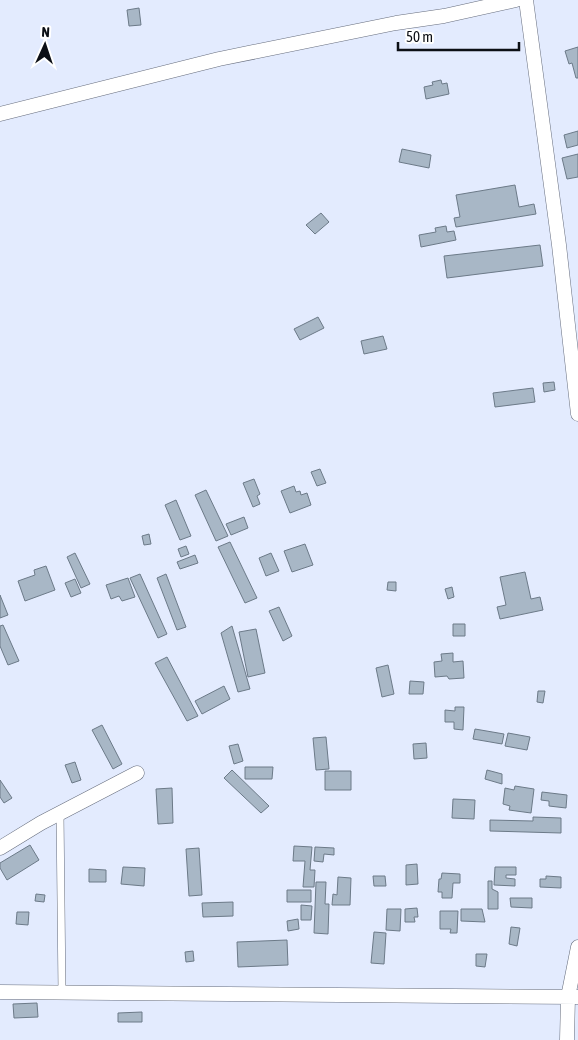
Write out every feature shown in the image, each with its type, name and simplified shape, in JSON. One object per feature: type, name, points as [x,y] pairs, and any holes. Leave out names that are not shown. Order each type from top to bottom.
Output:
[{"type":"street","points":[[0,114],[218,59],[396,22],[444,16],[516,0]]},
{"type":"street","points":[[526,0],[559,244],[578,414]]},
{"type":"street","points":[[0,848],[41,823],[137,773]]},
{"type":"street","points":[[567,1040],[578,947]]},
{"type":"street","points":[[0,992],[573,997]]},
{"type":"lane","points":[[60,813],[62,993]]},
{"type":"building","points":[[139,8],[141,25],[129,26],[127,10]]},
{"type":"building","points":[[578,47],[578,78],[576,78],[572,63],[569,64],[565,51]]},
{"type":"building","points":[[441,80],[442,84],[447,83],[449,94],[426,99],[424,87],[433,85],[432,82]]},
{"type":"building","points":[[578,131],[578,145],[567,148],[564,135]]},
{"type":"building","points":[[402,149],[431,155],[429,168],[399,162]]},
{"type":"building","points":[[578,154],[578,177],[567,179],[562,158]]},
{"type":"building","points":[[515,185],[519,207],[534,204],[536,214],[456,227],[454,218],[460,217],[456,195]]},
{"type":"building","points":[[321,213],[329,222],[315,234],[306,225]]},
{"type":"building","points":[[446,226],[447,232],[454,231],[456,240],[421,247],[419,235],[436,232],[435,228]]},
{"type":"building","points":[[540,245],[543,266],[447,278],[444,256]]},
{"type":"building","points":[[318,317],[324,328],[300,340],[294,329]]},
{"type":"building","points":[[383,336],[387,349],[364,354],[361,341]]},
{"type":"building","points":[[554,382],[555,390],[544,392],[543,383]]},
{"type":"building","points":[[533,388],[535,402],[495,407],[493,393]]},
{"type":"building","points":[[320,469],[326,483],[317,486],[311,472]]},
{"type":"building","points":[[254,479],[260,494],[257,496],[260,504],[253,507],[243,483]]},
{"type":"building","points":[[294,486],[296,492],[300,491],[301,495],[307,493],[311,505],[290,513],[281,491]]},
{"type":"building","points":[[206,490],[228,536],[216,541],[195,495]]},
{"type":"building","points":[[176,500],[191,536],[180,540],[165,505]]},
{"type":"building","points":[[244,517],[248,528],[231,535],[226,524]]},
{"type":"building","points":[[149,534],[151,544],[144,545],[142,536]]},
{"type":"building","points":[[230,542],[257,598],[245,603],[218,547]]},
{"type":"building","points":[[305,544],[313,565],[292,572],[284,551]]},
{"type":"building","points":[[186,546],[189,554],[181,557],[178,549]]},
{"type":"building","points":[[75,553],[90,584],[81,588],[67,557]]},
{"type":"building","points":[[271,553],[279,571],[266,576],[259,558]]},
{"type":"building","points":[[195,555],[198,563],[180,569],[177,562]]},
{"type":"building","points":[[46,566],[55,590],[25,601],[18,581],[35,575],[34,570]]},
{"type":"building","points":[[525,572],[531,599],[540,597],[543,610],[500,619],[497,607],[506,605],[500,577]]},
{"type":"building","points":[[140,574],[167,634],[158,638],[130,578]]},
{"type":"building","points":[[166,574],[186,627],[177,630],[157,578]]},
{"type":"building","points":[[128,578],[135,597],[122,601],[119,596],[111,599],[106,585]]},
{"type":"building","points":[[75,579],[81,593],[71,597],[65,583]]},
{"type":"building","points":[[388,582],[396,582],[396,591],[387,590]]},
{"type":"building","points":[[452,587],[454,597],[448,599],[445,589]]},
{"type":"building","points":[[0,595],[8,615],[0,618]]},
{"type":"building","points":[[279,607],[292,636],[283,641],[269,611]]},
{"type":"building","points":[[453,624],[465,624],[465,636],[453,636]]},
{"type":"building","points":[[3,625],[19,661],[8,665],[0,646],[0,626]]},
{"type":"building","points":[[232,626],[250,689],[238,692],[221,633]]},
{"type":"building","points":[[256,629],[265,673],[248,677],[239,632]]},
{"type":"building","points":[[453,653],[453,662],[463,661],[464,678],[449,679],[447,676],[435,677],[434,662],[442,661],[441,654]]},
{"type":"building","points":[[167,657],[198,716],[187,721],[155,663]]},
{"type":"building","points":[[388,665],[394,694],[382,697],[376,668]]},
{"type":"building","points":[[410,681],[424,682],[423,694],[409,694]]},
{"type":"building","points":[[224,686],[230,699],[202,714],[195,701]]},
{"type":"building","points":[[538,691],[545,691],[543,703],[537,702]]},
{"type":"building","points":[[455,707],[464,707],[463,730],[454,729],[454,722],[445,722],[445,710],[455,711]]},
{"type":"building","points":[[102,725],[122,764],[113,769],[92,730]]},
{"type":"building","points":[[475,729],[504,734],[502,744],[473,739]]},
{"type":"building","points":[[508,733],[530,737],[527,750],[505,746]]},
{"type":"building","points":[[326,737],[329,769],[316,770],[313,738]]},
{"type":"building","points":[[426,743],[427,758],[414,759],[413,744]]},
{"type":"building","points":[[238,744],[243,761],[234,764],[229,746]]},
{"type":"building","points":[[75,762],[81,780],[72,783],[65,765]]},
{"type":"building","points":[[245,767],[273,767],[272,779],[245,779]]},
{"type":"building","points":[[232,770],[269,806],[261,813],[224,778]]},
{"type":"building","points":[[487,770],[502,774],[502,784],[485,779]]},
{"type":"building","points":[[325,771],[351,771],[351,790],[325,790]]},
{"type":"building","points":[[0,780],[12,798],[4,803],[0,797]]},
{"type":"building","points":[[515,786],[534,789],[531,813],[509,810],[510,806],[503,804],[505,788],[514,790]]},
{"type":"building","points":[[172,788],[173,823],[158,824],[156,789]]},
{"type":"building","points":[[542,792],[567,795],[566,808],[549,806],[549,801],[541,800]]},
{"type":"building","points":[[453,799],[475,800],[474,819],[452,818]]},
{"type":"building","points":[[533,817],[561,818],[561,833],[490,831],[490,820],[533,821]]},
{"type":"building","points":[[30,845],[39,860],[7,880],[0,868],[0,863]]},
{"type":"building","points":[[294,846],[312,847],[310,870],[315,870],[314,887],[303,887],[305,861],[293,861]]},
{"type":"building","points":[[315,847],[334,848],[334,855],[324,854],[323,862],[314,861]]},
{"type":"building","points":[[199,848],[202,895],[189,896],[186,849]]},
{"type":"building","points":[[417,864],[418,884],[406,885],[406,865]]},
{"type":"building","points":[[123,867],[145,868],[144,886],[121,884]]},
{"type":"building","points":[[495,867],[516,867],[516,875],[506,875],[506,878],[515,879],[515,886],[494,885]]},
{"type":"building","points":[[89,869],[106,870],[106,882],[89,882]]},
{"type":"building","points":[[442,873],[460,874],[460,883],[453,883],[452,898],[442,898],[442,892],[438,892],[439,879],[441,879]]},
{"type":"building","points":[[373,876],[385,876],[386,886],[374,886]]},
{"type":"building","points":[[546,876],[561,877],[561,888],[540,887],[540,879],[546,879]]},
{"type":"building","points":[[338,877],[351,878],[350,905],[332,905],[333,894],[337,895]]},
{"type":"building","points":[[488,881],[492,881],[492,889],[498,892],[498,909],[488,909]]},
{"type":"building","points":[[316,882],[326,882],[325,904],[329,904],[328,934],[314,933]]},
{"type":"building","points":[[287,890],[311,890],[311,902],[287,902]]},
{"type":"building","points":[[36,894],[45,895],[44,902],[35,901]]},
{"type":"building","points":[[510,898],[532,898],[532,908],[511,907]]},
{"type":"building","points":[[233,902],[233,916],[203,917],[202,903]]},
{"type":"building","points":[[301,905],[312,906],[311,920],[301,920]]},
{"type":"building","points":[[417,908],[418,917],[414,917],[415,922],[405,922],[405,909]]},
{"type":"building","points":[[387,909],[401,909],[400,931],[386,930]]},
{"type":"building","points":[[461,909],[482,909],[485,922],[461,921]]},
{"type":"building","points":[[440,911],[458,911],[457,933],[450,933],[451,929],[440,929]]},
{"type":"building","points":[[17,912],[29,912],[28,925],[16,924]]},
{"type":"building","points":[[298,919],[299,929],[288,931],[287,921]]},
{"type":"building","points":[[511,927],[520,928],[517,946],[509,944]]},
{"type":"building","points":[[374,932],[386,933],[384,964],[371,963]]},
{"type":"building","points":[[287,940],[288,965],[238,967],[237,942]]},
{"type":"building","points":[[193,951],[194,961],[186,962],[185,952]]},
{"type":"building","points":[[476,954],[487,954],[485,967],[476,966]]},
{"type":"building","points":[[37,1003],[38,1017],[14,1018],[13,1004]]},
{"type":"building","points":[[142,1012],[142,1022],[118,1022],[118,1013]]}]
